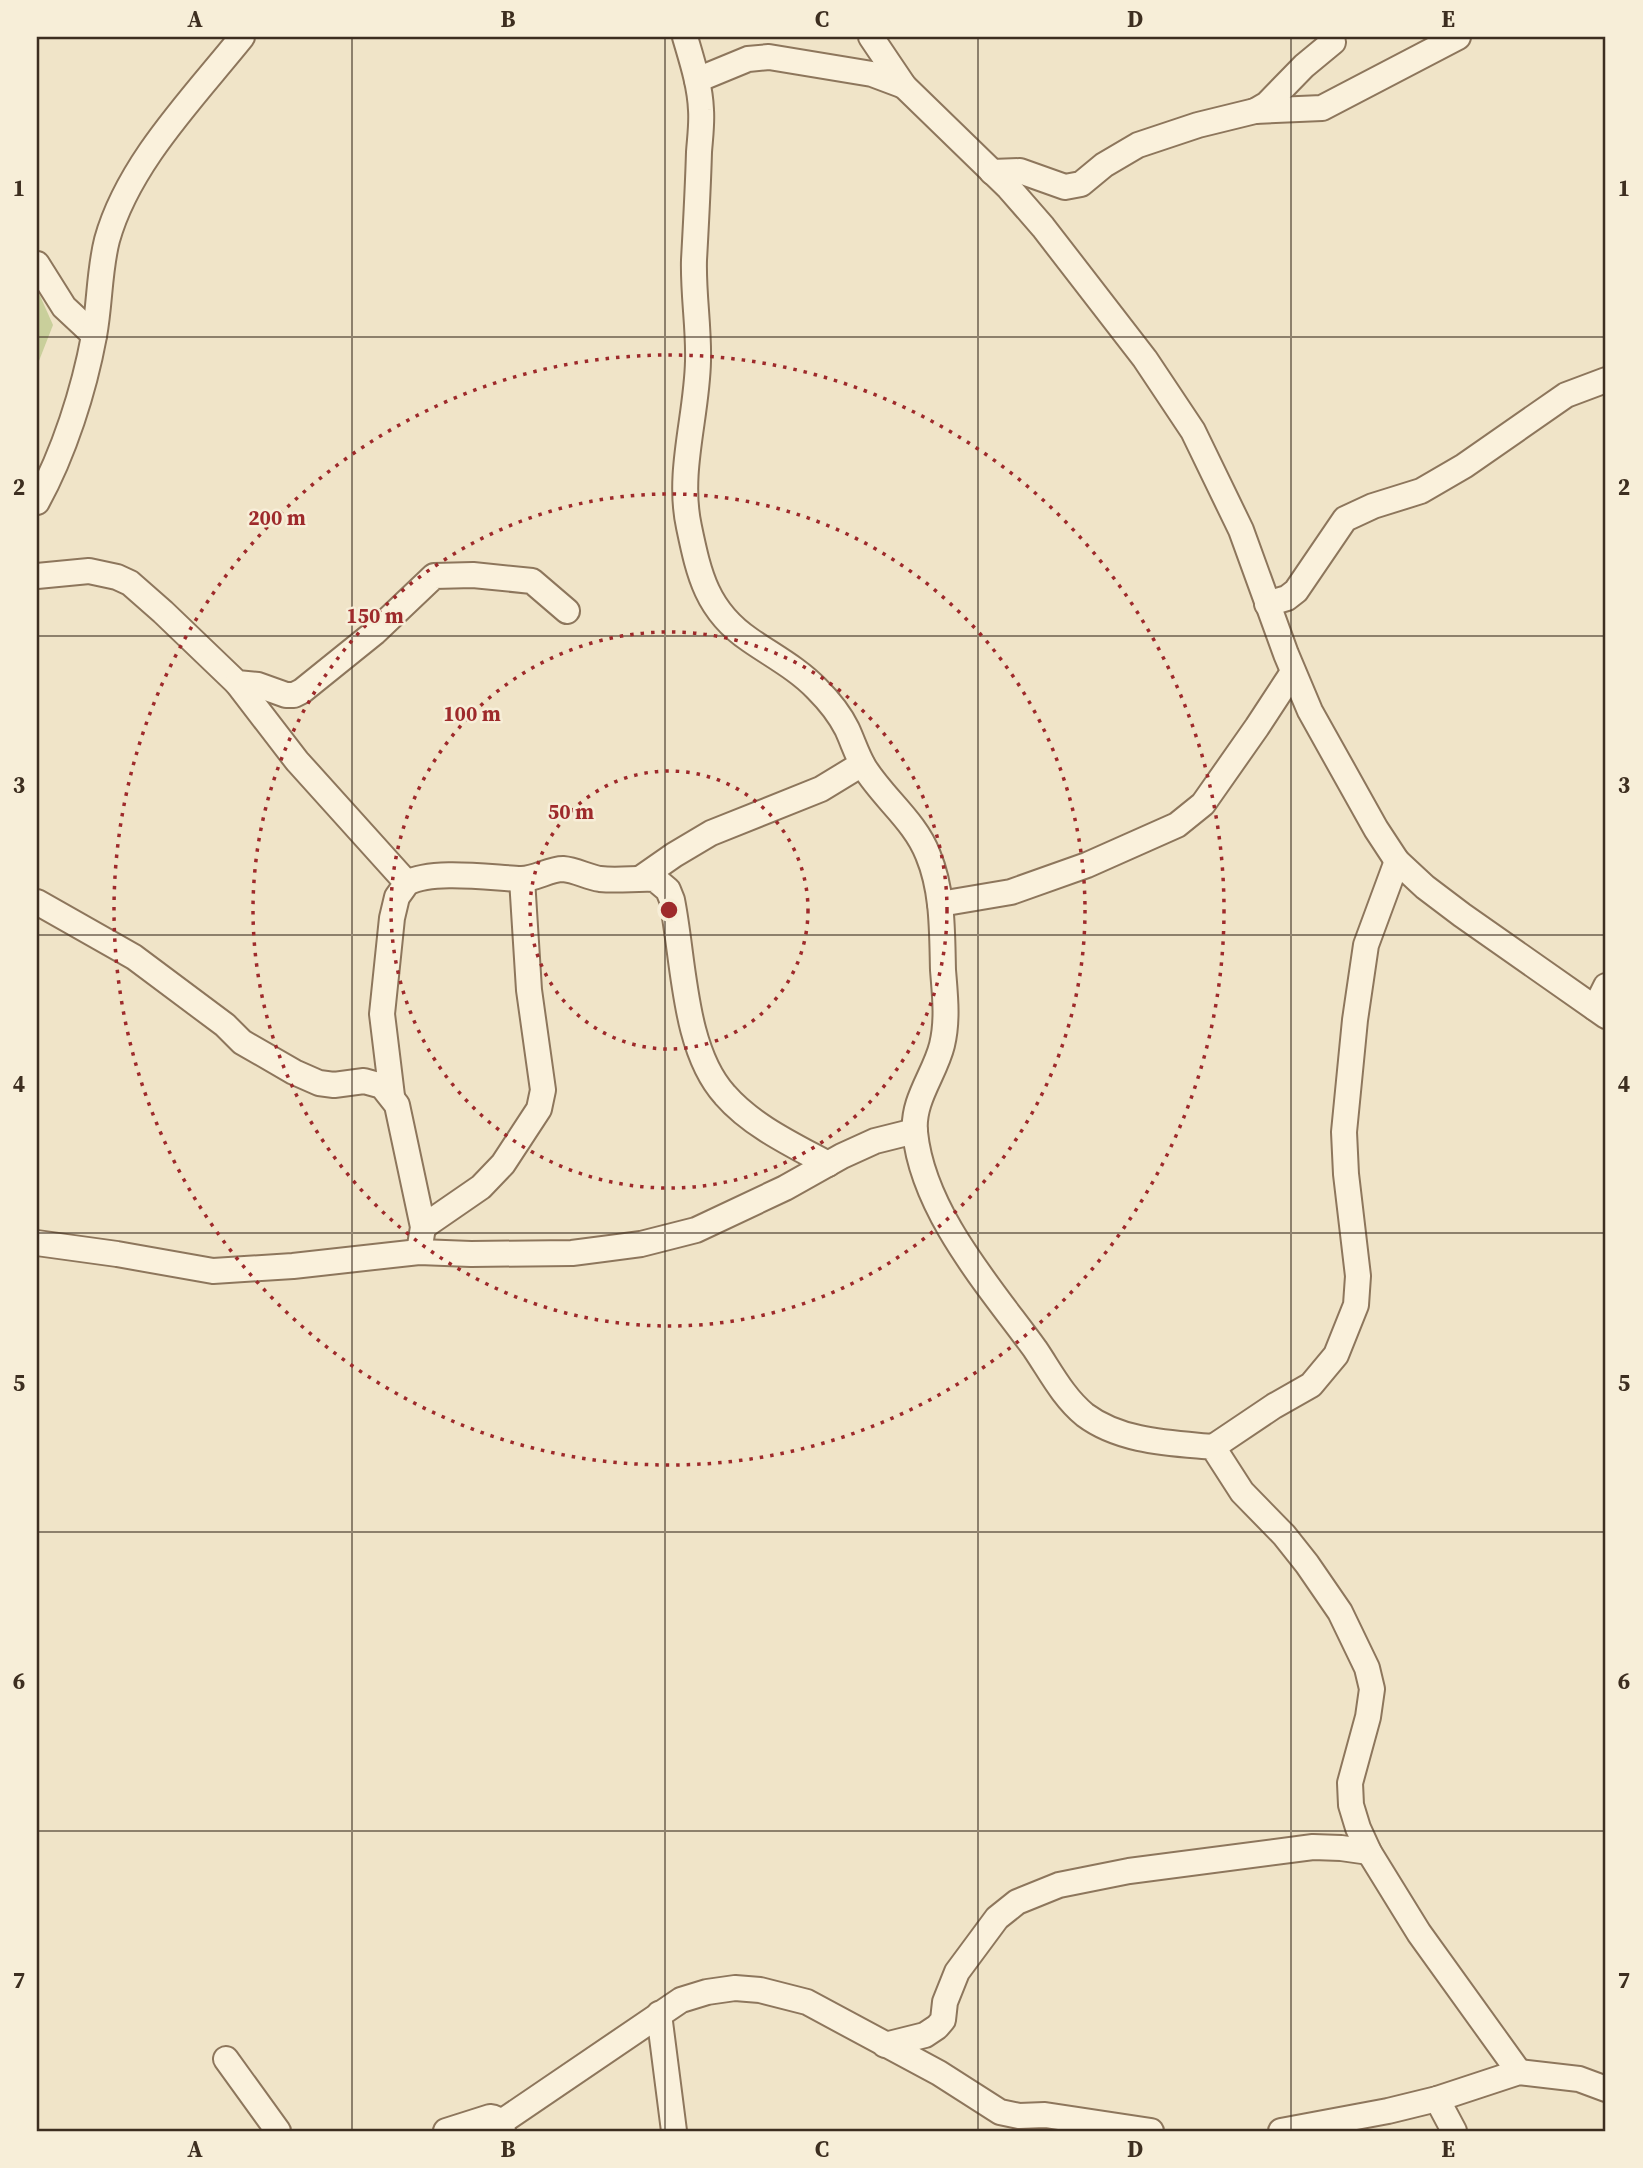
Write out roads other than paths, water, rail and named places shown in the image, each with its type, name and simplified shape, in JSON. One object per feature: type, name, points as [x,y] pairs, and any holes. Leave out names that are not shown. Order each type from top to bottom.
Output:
[{"type":"street","points":[[37,502],[47,483],[79,398],[94,335],[107,241],[127,190],[138,168],[242,37]]},
{"type":"street","points":[[685,37],[697,80],[701,110],[694,267],[698,361],[685,501],[699,572],[705,591],[732,628],[790,665],[816,687],[833,707],[846,726],[862,764],[911,825],[927,852],[940,904],[946,1011],[943,1041],[916,1114],[915,1131],[929,1185],[943,1216],[963,1249],[1065,1394],[1086,1415],[1109,1428],[1137,1438],[1213,1447],[1311,1385],[1336,1355],[1356,1305],[1358,1276],[1344,1132],[1355,1020],[1366,944],[1397,861]]},
{"type":"street","points":[[871,37],[904,86],[992,172],[1066,255],[1171,396],[1193,431],[1241,530],[1310,711],[1376,829],[1397,861],[1453,908],[1601,1012],[1606,986]]},
{"type":"street","points":[[992,172],[1020,171],[1049,183],[1073,186],[1090,178],[1104,165],[1138,145],[1198,125],[1255,111],[1322,108],[1458,37]]},
{"type":"street","points":[[1255,111],[1267,104],[1304,66],[1333,42]]},
{"type":"street","points":[[697,80],[748,59],[769,57],[872,74],[904,86]]},
{"type":"street","points":[[37,264],[64,307],[94,335]]},
{"type":"street","points":[[1267,604],[1287,598],[1296,591],[1345,519],[1373,506],[1421,491],[1464,466],[1566,395],[1606,380]]},
{"type":"street","points":[[37,576],[89,571],[117,577],[130,583],[237,683],[296,761],[407,883]]},
{"type":"street","points":[[237,683],[258,685],[286,695],[302,691],[374,633],[434,576],[473,575],[532,581],[567,611]]},
{"type":"street","points":[[940,904],[1011,892],[1087,865],[1177,825],[1203,804],[1293,672]]},
{"type":"street","points":[[641,878],[711,833],[821,789],[862,764]]},
{"type":"street","points":[[392,1096],[382,1014],[392,918],[397,897],[407,883],[432,877],[473,875],[522,879],[559,869],[597,879],[655,879],[668,890],[672,900],[689,1006],[699,1048],[713,1078],[725,1096],[744,1113],[781,1139],[828,1164]]},
{"type":"street","points":[[423,1227],[481,1187],[503,1164],[539,1109],[543,1090],[529,990],[522,879]]},
{"type":"street","points":[[37,902],[134,957],[258,1053],[318,1083],[334,1085],[364,1081],[382,1086],[397,1105],[423,1227],[419,1252]]},
{"type":"street","points":[[37,1243],[214,1271],[293,1266],[419,1252],[572,1253],[641,1244],[696,1230],[785,1188],[874,1141],[915,1131]]},
{"type":"street","points":[[1213,1447],[1242,1492],[1284,1535],[1340,1612],[1367,1668],[1372,1689],[1350,1783],[1351,1805],[1369,1852],[1419,1933],[1519,2073]]},
{"type":"street","points":[[885,2045],[925,2035],[937,2027],[943,2020],[945,2002],[957,1972],[997,1918],[1017,1902],[1059,1885],[1129,1871],[1313,1847],[1341,1847],[1369,1852]]},
{"type":"street","points":[[446,2131],[490,2117],[502,2127],[681,2000],[734,1988],[760,1990],[807,2002],[939,2073],[1000,2112],[1019,2116],[1045,2115],[1151,2131]]},
{"type":"street","points":[[659,2014],[674,2131]]},
{"type":"street","points":[[226,2059],[278,2131]]},
{"type":"street","points":[[1281,2131],[1388,2111],[1437,2099],[1519,2073],[1569,2077],[1606,2089]]},
{"type":"street","points":[[1437,2099],[1454,2131]]}]
